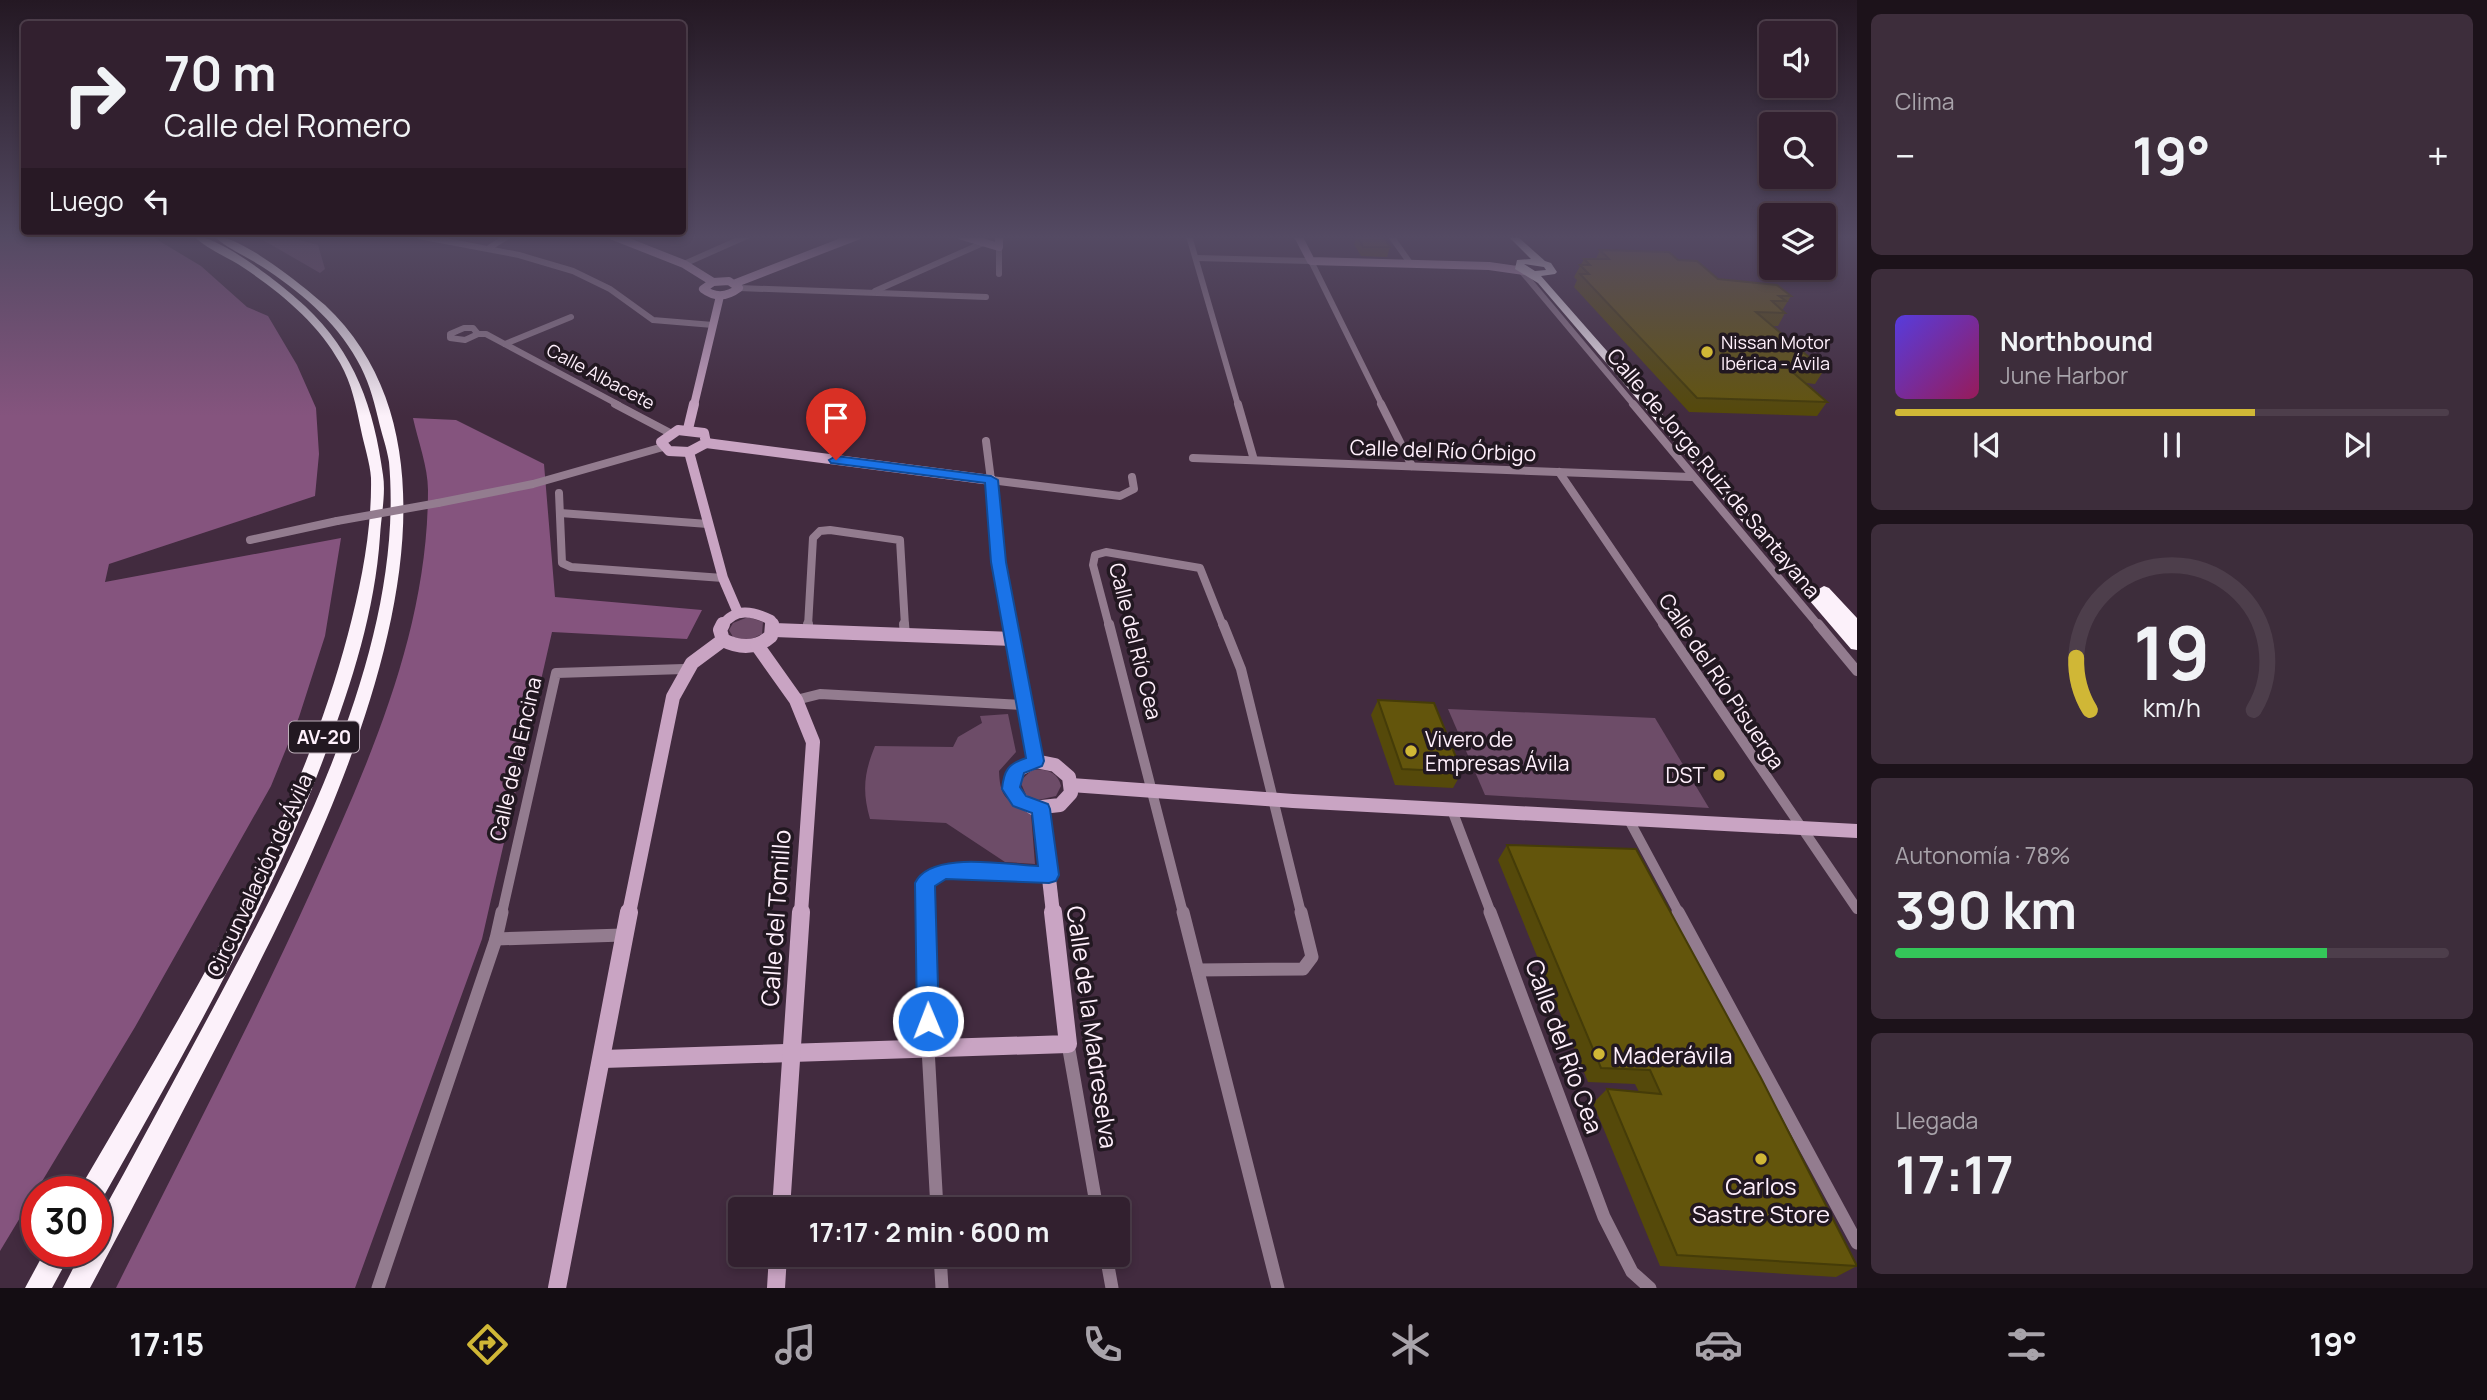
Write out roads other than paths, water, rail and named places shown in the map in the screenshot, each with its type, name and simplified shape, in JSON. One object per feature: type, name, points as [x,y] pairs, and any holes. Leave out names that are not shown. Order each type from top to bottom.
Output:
[{"type":"highway","name":"Circunvalación de Ávila","points":[[101,1176],[204,991],[305,786],[343,690],[360,631],[379,526],[377,474],[367,414],[358,388],[332,340],[289,296]]},
{"type":"highway","name":"Circunvalación de Ávila","points":[[112,1221],[233,992],[327,793],[366,687],[384,622],[394,558],[397,470],[383,409],[360,355],[349,337],[310,296]]},
{"type":"highway","name":"Calle de Jorge Ruiz de Santayana","points":[[1554,296],[1857,645]]},
{"type":"highway","name":"Calle de Jorge Ruiz de Santayana","points":[[1564,296],[1857,628]]},
{"type":"highway","points":[[38,1288],[50,1267]]},
{"type":"highway","name":"Circunvalación de Ávila","points":[[76,1288],[87,1267]]},
{"type":"street","points":[[617,296],[653,320],[713,325]]},
{"type":"street","points":[[688,429],[720,296]]},
{"type":"street","points":[[960,296],[986,297]]},
{"type":"street","points":[[1208,296],[1254,460]]},
{"type":"street","points":[[1328,296],[1412,466]]},
{"type":"street","name":"Calle de Jorge Ruiz de Santayana","points":[[1544,296],[1691,477],[1857,671]]},
{"type":"street","points":[[505,344],[571,317]]},
{"type":"street","name":"Calle Albacete","points":[[478,334],[505,344],[670,433]]},
{"type":"street","points":[[663,447],[661,442],[670,433],[688,429],[704,433],[706,443]]},
{"type":"street","points":[[986,441],[999,562],[1035,761]]},
{"type":"street","points":[[250,540],[533,484],[663,447],[678,453],[689,452],[706,443],[1120,496],[1133,489],[1132,477]]},
{"type":"street","points":[[689,452],[723,578],[738,613]]},
{"type":"street","name":"Calle del Río Órbigo","points":[[1193,458],[1691,477]]},
{"type":"street","name":"Calle del Río Pisuerga","points":[[1559,472],[1857,909]]},
{"type":"street","points":[[559,494],[562,563],[571,567],[723,578]]},
{"type":"street","points":[[560,513],[708,524]]},
{"type":"street","points":[[808,631],[813,538],[820,531],[830,530],[900,540],[905,635]]},
{"type":"street","name":"Calle del Río Cea","points":[[1198,970],[1303,969],[1311,957],[1241,670],[1200,568],[1106,552],[1095,555],[1093,565],[1153,790],[1198,970],[1278,1288]]},
{"type":"street","points":[[723,640],[722,625],[738,613],[753,611],[767,616],[774,630]]},
{"type":"street","points":[[774,630],[1013,639]]},
{"type":"street","points":[[723,640],[734,646],[757,645],[765,641],[774,630]]},
{"type":"street","points":[[558,1288],[603,1059],[623,935],[673,697],[684,669],[702,651],[723,640]]},
{"type":"street","name":"Calle del Tomillo","points":[[757,645],[796,700],[813,742],[782,1197]]},
{"type":"street","name":"Calle de la Encina","points":[[379,1288],[496,939],[556,673],[684,669]]},
{"type":"street","points":[[796,700],[820,694],[1023,705]]},
{"type":"street","points":[[1035,761],[1055,765],[1063,770],[1071,785],[1067,800],[1051,808],[1041,809],[1019,801],[1011,789],[1012,774],[1018,768],[1035,761]]},
{"type":"street","points":[[1071,785],[1452,810],[1857,831]]},
{"type":"street","name":"Calle de la Madreselva","points":[[1041,809],[1068,1044],[1095,1197]]},
{"type":"street","name":"Calle del Río Cea","points":[[1452,810],[1604,1217],[1632,1272],[1650,1288]]},
{"type":"street","points":[[1629,820],[1857,1242]]},
{"type":"street","points":[[936,1197],[928,1048],[925,883],[934,874],[946,871],[1049,875]]},
{"type":"street","points":[[496,939],[623,935]]},
{"type":"street","points":[[603,1059],[1068,1044]]},
{"type":"street","points":[[776,1288],[777,1267]]},
{"type":"street","points":[[941,1267],[942,1288]]},
{"type":"street","points":[[1108,1267],[1112,1288]]},
{"type":"place","name":"Nissan Motor Ibérica - Ávila","points":[[1707,352]]},
{"type":"place","name":"Vivero de Empresas Ávila","points":[[1411,751]]},
{"type":"place","name":"DST","points":[[1719,775]]},
{"type":"place","name":"Maderávila","points":[[1599,1054]]},
{"type":"place","name":"Carlos Sastre Store","points":[[1761,1159]]}]
